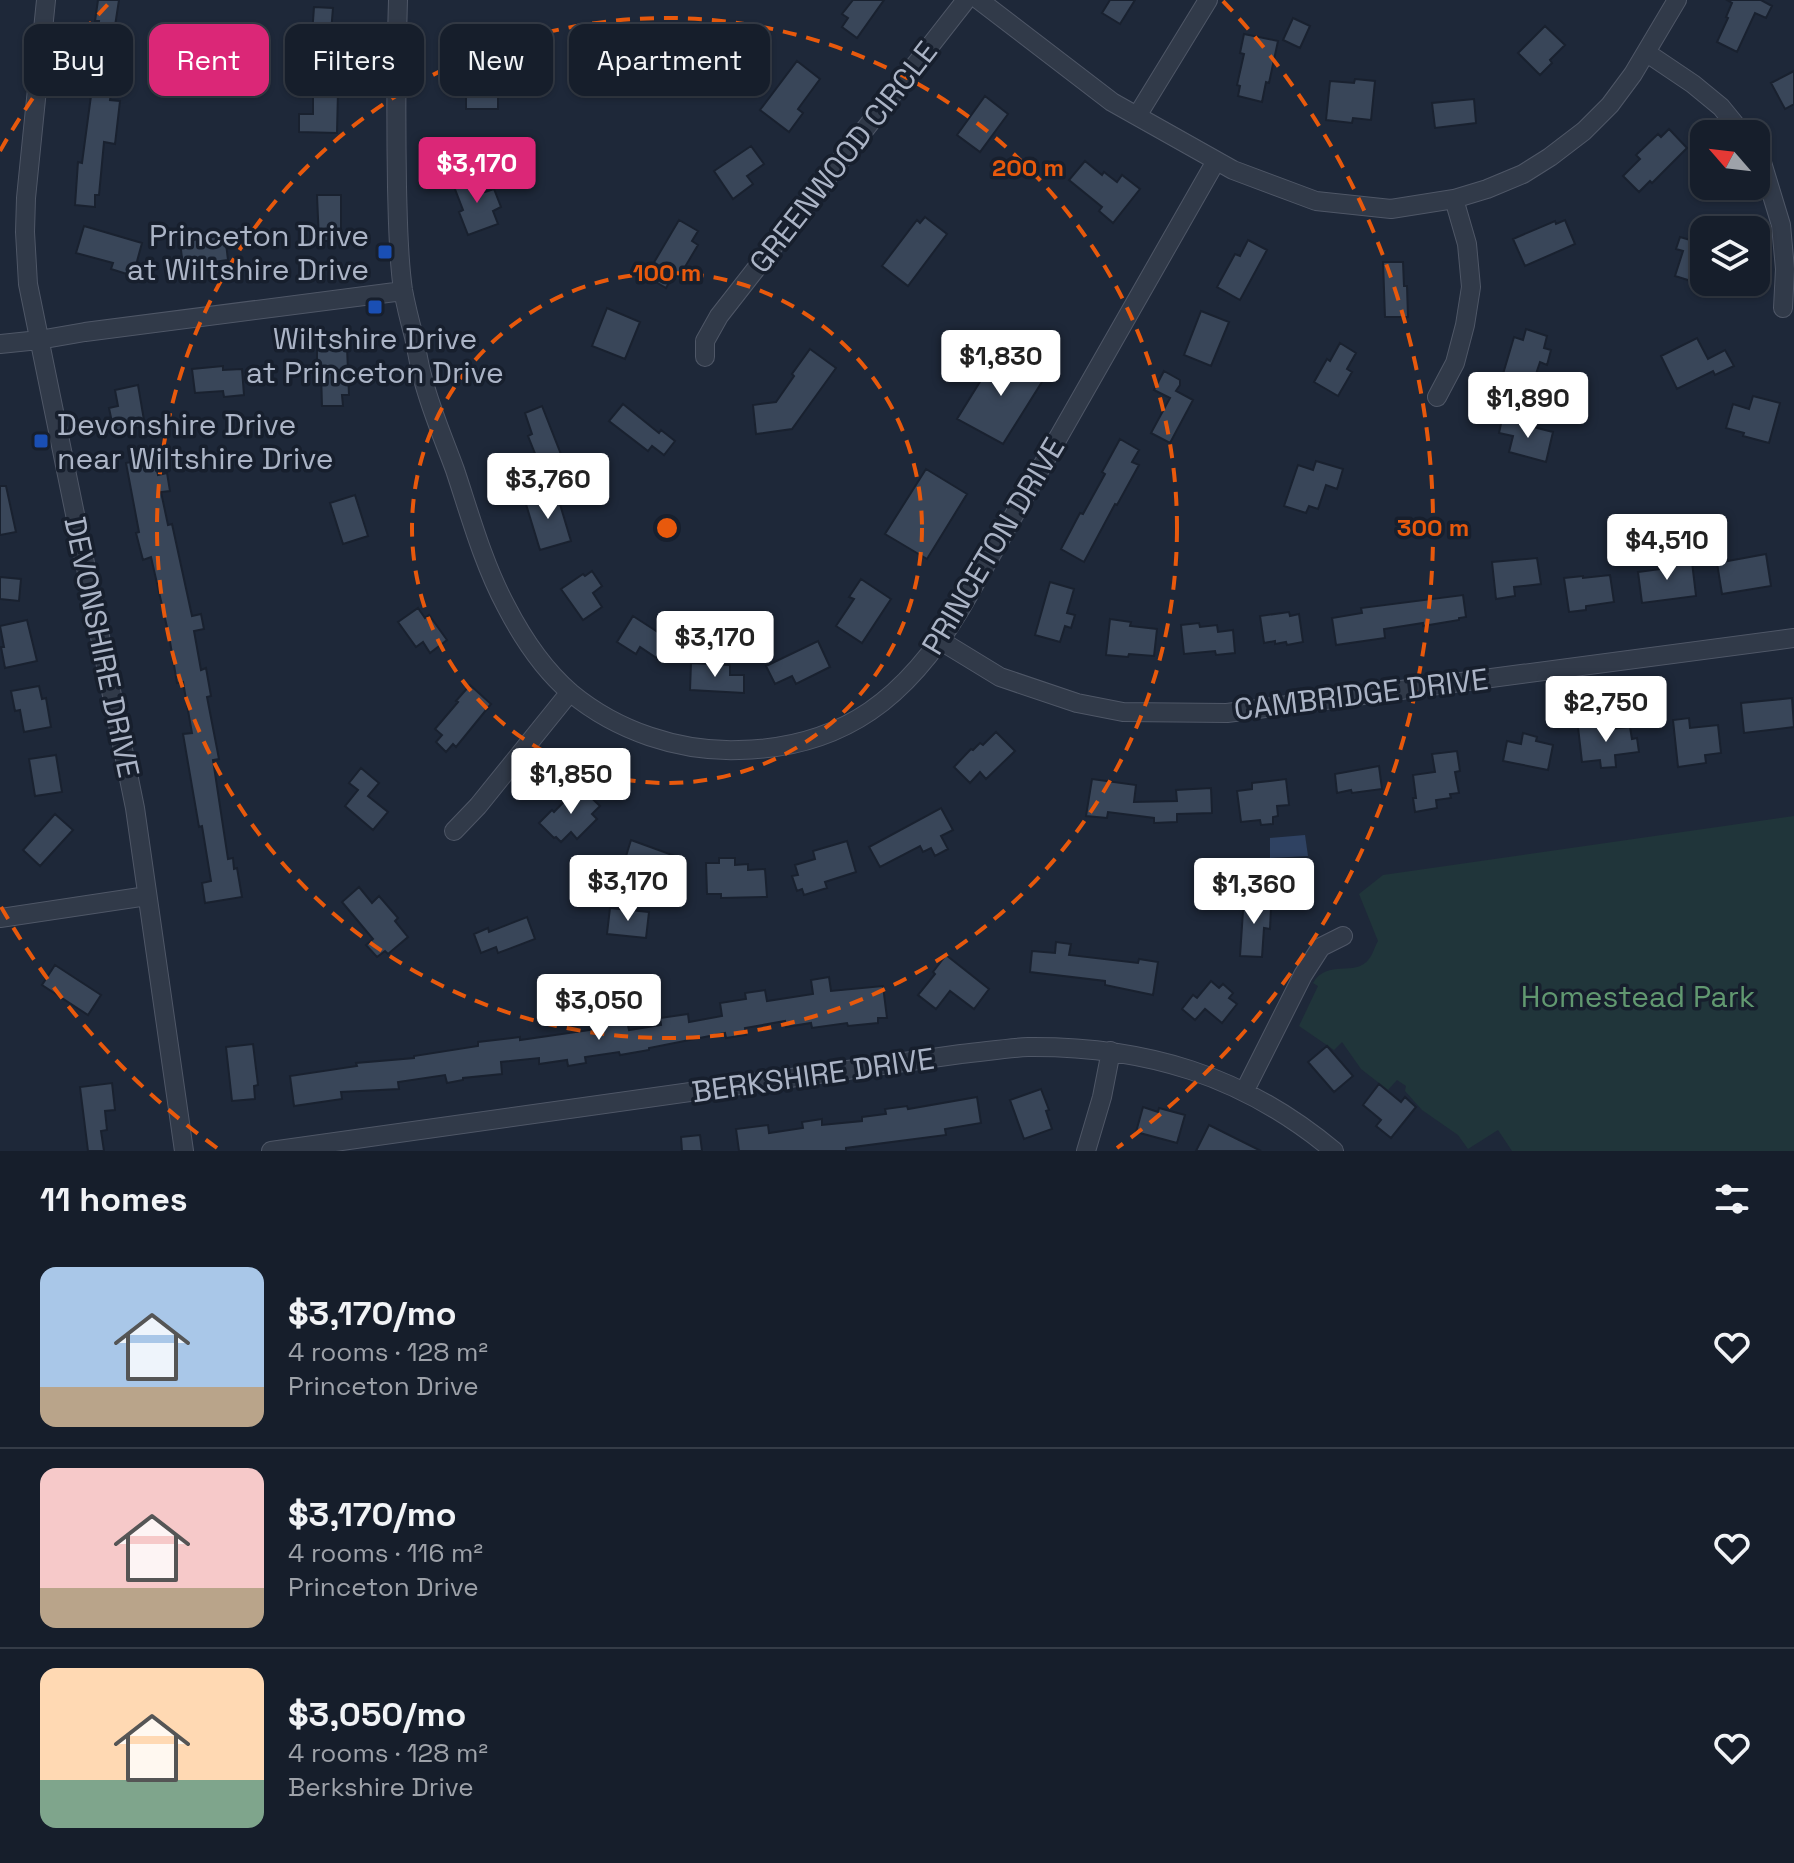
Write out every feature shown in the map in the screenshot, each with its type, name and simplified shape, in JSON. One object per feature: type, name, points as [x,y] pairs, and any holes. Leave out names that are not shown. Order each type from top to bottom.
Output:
[{"type":"street","name":"DEVONSHIRE DRIVE","points":[[46,0],[26,198],[28,284],[135,808],[184,1151]]},
{"type":"street","name":"PRINCETON DRIVE","points":[[398,0],[395,110],[403,291],[422,378],[473,528],[521,632],[548,670],[570,692],[606,718],[657,739],[709,749],[761,750],[821,736],[852,723],[896,692],[941,641],[1216,161]]},
{"type":"street","name":"GREENWOOD CIRCLE","points":[[705,357],[705,341],[719,316],[966,0]]},
{"type":"street","points":[[979,0],[1112,102],[1233,170],[1316,201],[1391,209],[1454,199],[1523,174],[1550,157],[1584,131],[1610,105],[1647,53],[1677,0]]},
{"type":"street","points":[[1137,116],[1208,0]]},
{"type":"street","points":[[1647,53],[1693,84],[1732,120]]},
{"type":"street","points":[[1770,189],[1781,225],[1785,269],[1783,308]]},
{"type":"street","points":[[1437,397],[1455,363],[1471,287],[1467,244],[1454,199]]},
{"type":"street","points":[[0,344],[403,291]]},
{"type":"street","name":"CAMBRIDGE DRIVE","points":[[941,641],[1000,677],[1077,703],[1123,712],[1227,713],[1794,638]]},
{"type":"street","points":[[454,831],[478,806],[570,692]]},
{"type":"street","points":[[0,918],[147,896]]},
{"type":"street","points":[[1244,1092],[1303,975],[1321,947],[1343,936]]},
{"type":"street","name":"BERKSHIRE DRIVE","points":[[271,1151],[1025,1047],[1111,1051],[1196,1071],[1279,1111],[1334,1151]]},
{"type":"street","points":[[1086,1151],[1102,1097],[1111,1051]]},
{"type":"green space","name":"Homestead Park","points":[[1794,816],[1794,1151],[1512,1151],[1498,1130],[1468,1149],[1458,1135],[1422,1110],[1405,1091],[1406,1086],[1397,1080],[1388,1090],[1361,1069],[1342,1042],[1334,1050],[1299,1026],[1318,986],[1313,983],[1319,976],[1333,969],[1356,967],[1372,955],[1378,941],[1359,894],[1383,875]]},
{"type":"water","points":[[1305,835],[1308,856],[1270,858],[1270,838]]},
{"type":"building","points":[[98,0],[119,0],[115,24],[99,24],[99,21],[95,21]]},
{"type":"building","points":[[853,0],[884,0],[857,38],[842,27],[848,18],[842,14]]},
{"type":"building","points":[[1110,0],[1135,0],[1120,24],[1102,13]]},
{"type":"building","points":[[1727,0],[1761,0],[1772,6],[1766,18],[1755,13],[1737,52],[1717,42],[1732,3]]},
{"type":"building","points":[[314,7],[333,8],[332,24],[313,24]]},
{"type":"building","points":[[1293,18],[1310,26],[1300,48],[1283,40]]},
{"type":"building","points":[[1545,26],[1565,45],[1540,75],[1518,53]]},
{"type":"building","points":[[1244,34],[1278,41],[1262,102],[1238,96]]},
{"type":"building","points":[[797,61],[820,79],[798,109],[803,113],[789,132],[760,110]]},
{"type":"building","points":[[1794,71],[1794,104],[1785,109],[1771,83]]},
{"type":"building","points":[[1355,79],[1375,81],[1371,120],[1353,118],[1352,123],[1326,120],[1330,81],[1354,83]]},
{"type":"building","points":[[91,96],[111,96],[110,100],[120,101],[115,144],[104,142],[95,207],[75,205],[78,162],[82,163]]},
{"type":"building","points":[[313,96],[338,96],[337,133],[299,132],[299,114],[313,114]]},
{"type":"building","points":[[466,96],[498,96],[498,109],[466,109]]},
{"type":"building","points":[[985,96],[1008,114],[980,152],[957,135]]},
{"type":"building","points":[[1474,99],[1476,123],[1435,128],[1432,103]]},
{"type":"building","points":[[1669,129],[1687,148],[1639,192],[1623,176],[1640,159],[1636,155],[1658,134],[1661,137]]},
{"type":"building","points":[[751,146],[764,164],[747,176],[753,184],[733,199],[714,171]]},
{"type":"building","points":[[1085,161],[1102,175],[1104,172],[1117,182],[1122,175],[1140,189],[1113,223],[1099,211],[1102,207],[1069,180]]},
{"type":"building","points":[[479,174],[485,192],[494,189],[501,207],[493,211],[498,224],[468,235],[453,184]]},
{"type":"building","points":[[317,195],[341,195],[341,241],[319,241]]},
{"type":"building","points":[[925,217],[947,234],[908,286],[882,266],[917,220],[920,223]]},
{"type":"building","points":[[679,220],[698,231],[692,241],[698,245],[679,277],[674,274],[666,288],[646,276]]},
{"type":"building","points":[[1565,220],[1575,244],[1525,266],[1513,239],[1555,221],[1556,224]]},
{"type":"building","points":[[84,226],[142,243],[133,276],[111,269],[113,263],[76,253]]},
{"type":"building","points":[[225,235],[228,260],[183,266],[180,242]]},
{"type":"building","points":[[1680,237],[1690,240],[1690,281],[1675,276],[1683,251],[1676,249]]},
{"type":"building","points":[[1248,240],[1267,250],[1240,300],[1217,287],[1235,254],[1240,256]]},
{"type":"building","points":[[1383,262],[1403,262],[1408,317],[1385,317]]},
{"type":"building","points":[[607,308],[640,322],[625,359],[592,346]]},
{"type":"building","points":[[1201,311],[1229,322],[1211,366],[1184,355]]},
{"type":"building","points":[[1526,329],[1547,336],[1544,348],[1551,350],[1547,365],[1540,362],[1535,377],[1530,375],[1528,382],[1503,374],[1514,337],[1523,340]]},
{"type":"building","points":[[1697,338],[1708,359],[1725,350],[1734,366],[1715,375],[1713,371],[1677,389],[1661,356]]},
{"type":"building","points":[[1340,343],[1356,353],[1347,369],[1352,372],[1338,396],[1314,382]]},
{"type":"building","points":[[347,347],[349,395],[342,395],[343,406],[322,406],[317,348]]},
{"type":"building","points":[[810,349],[836,368],[792,429],[756,434],[753,405],[776,402]]},
{"type":"building","points":[[999,351],[1045,377],[1003,444],[957,419]]},
{"type":"building","points":[[223,366],[223,370],[242,369],[244,395],[224,397],[223,391],[195,393],[192,369]]},
{"type":"building","points":[[1164,371],[1180,380],[1176,391],[1193,400],[1170,443],[1151,433],[1170,398],[1154,390]]},
{"type":"building","points":[[138,385],[145,426],[114,432],[109,408],[118,406],[115,390]]},
{"type":"building","points":[[1753,396],[1780,403],[1769,443],[1726,428],[1733,404],[1749,409]]},
{"type":"building","points":[[623,404],[659,433],[661,430],[675,441],[664,455],[652,446],[648,451],[609,421]]},
{"type":"building","points":[[542,406],[562,457],[540,466],[528,436],[532,434],[525,413]]},
{"type":"building","points":[[1502,419],[1553,432],[1546,462],[1509,452],[1513,436],[1499,433]]},
{"type":"building","points":[[1120,439],[1139,450],[1132,462],[1139,465],[1084,562],[1061,549],[1105,474],[1102,472]]},
{"type":"building","points":[[154,457],[158,475],[167,473],[170,491],[161,492],[168,525],[172,524],[192,616],[201,614],[204,629],[194,631],[201,670],[206,668],[211,696],[207,697],[219,759],[213,760],[228,859],[233,858],[234,869],[237,868],[242,897],[205,903],[202,883],[211,881],[183,734],[192,733],[183,682],[177,683],[151,557],[143,560],[126,463]]},
{"type":"building","points":[[1316,461],[1343,469],[1337,489],[1326,485],[1318,509],[1309,506],[1306,513],[1284,506],[1298,465],[1313,470]]},
{"type":"building","points":[[926,469],[967,494],[927,559],[885,534]]},
{"type":"building","points":[[0,486],[6,486],[16,532],[0,535]]},
{"type":"building","points":[[556,491],[571,541],[540,550],[525,501]]},
{"type":"building","points":[[355,495],[368,536],[343,544],[330,503]]},
{"type":"building","points":[[1766,554],[1771,586],[1722,594],[1717,563]]},
{"type":"building","points":[[1672,557],[1673,565],[1692,562],[1696,596],[1642,603],[1638,572],[1661,569],[1659,559]]},
{"type":"building","points":[[1537,558],[1541,584],[1514,587],[1515,596],[1496,599],[1492,562]]},
{"type":"building","points":[[592,571],[602,586],[593,593],[602,607],[583,620],[561,589]]},
{"type":"building","points":[[1610,575],[1614,602],[1569,612],[1564,578]]},
{"type":"building","points":[[0,577],[21,579],[19,601],[0,599]]},
{"type":"building","points":[[861,579],[891,599],[862,643],[836,626],[854,599],[849,597]]},
{"type":"building","points":[[1050,582],[1074,589],[1067,613],[1075,615],[1071,628],[1065,626],[1060,642],[1035,635]]},
{"type":"building","points":[[1463,595],[1466,617],[1459,620],[1384,629],[1385,638],[1336,645],[1332,618],[1362,613],[1361,608]]},
{"type":"building","points":[[418,608],[425,618],[429,615],[447,640],[430,653],[423,642],[416,647],[398,622]]},
{"type":"building","points":[[1289,612],[1290,616],[1299,614],[1303,642],[1287,645],[1286,642],[1275,644],[1275,641],[1264,643],[1260,616]]},
{"type":"building","points":[[633,616],[670,640],[658,659],[640,647],[636,654],[617,642]]},
{"type":"building","points":[[1110,619],[1131,622],[1130,626],[1157,629],[1154,656],[1106,655]]},
{"type":"building","points":[[27,620],[37,661],[5,668],[0,626]]},
{"type":"building","points":[[1199,623],[1200,627],[1217,625],[1218,632],[1233,630],[1235,653],[1184,654],[1181,625]]},
{"type":"building","points":[[818,641],[830,667],[796,684],[792,676],[775,684],[766,666]]},
{"type":"building","points":[[691,663],[730,665],[730,675],[744,675],[744,693],[690,690]]},
{"type":"building","points":[[470,685],[491,704],[456,747],[453,744],[446,752],[436,742],[442,735],[435,729]]},
{"type":"building","points":[[39,686],[42,699],[46,698],[51,727],[24,732],[20,710],[15,711],[11,691]]},
{"type":"building","points":[[1792,698],[1794,727],[1744,733],[1741,703]]},
{"type":"building","points":[[1689,718],[1690,728],[1718,725],[1721,753],[1705,755],[1706,763],[1678,767],[1673,720]]},
{"type":"building","points":[[1601,725],[1601,730],[1630,727],[1632,739],[1637,738],[1639,752],[1615,755],[1616,767],[1601,768],[1600,760],[1582,762],[1578,727]]},
{"type":"building","points":[[996,732],[1015,751],[986,779],[980,772],[970,783],[954,767],[971,749],[980,743],[983,745]]},
{"type":"building","points":[[1523,733],[1537,737],[1536,741],[1553,745],[1548,770],[1503,761],[1507,741],[1521,744]]},
{"type":"building","points":[[1457,751],[1460,771],[1455,772],[1459,793],[1450,794],[1451,798],[1436,800],[1437,808],[1415,812],[1413,775],[1435,772],[1432,754]]},
{"type":"building","points":[[56,755],[62,792],[35,796],[29,759]]},
{"type":"building","points":[[1379,766],[1382,789],[1337,793],[1335,774]]},
{"type":"building","points":[[361,768],[379,783],[368,796],[388,812],[373,830],[345,806],[358,790],[349,783]]},
{"type":"building","points":[[1092,779],[1136,785],[1134,802],[1177,801],[1176,790],[1211,788],[1212,813],[1177,814],[1177,822],[1154,823],[1154,818],[1108,812],[1107,818],[1086,816]]},
{"type":"building","points":[[1286,779],[1289,805],[1277,806],[1278,816],[1273,817],[1273,824],[1261,825],[1260,820],[1241,822],[1237,791],[1252,789],[1252,783]]},
{"type":"building","points":[[579,786],[600,806],[592,814],[597,819],[577,839],[571,832],[561,842],[539,823]]},
{"type":"building","points":[[941,808],[953,830],[941,836],[948,849],[935,856],[931,848],[923,852],[920,846],[880,867],[869,847]]},
{"type":"building","points":[[55,814],[73,830],[40,866],[23,850]]},
{"type":"building","points":[[631,840],[686,860],[679,884],[667,880],[665,887],[645,881],[647,874],[623,866]]},
{"type":"building","points":[[847,841],[856,872],[825,882],[827,888],[804,895],[802,889],[797,891],[792,876],[798,875],[795,865],[815,859],[813,851]]},
{"type":"building","points":[[719,858],[735,858],[735,865],[748,864],[748,870],[765,869],[767,897],[721,898],[721,894],[707,894],[706,863],[719,863]]},
{"type":"building","points":[[359,887],[372,903],[379,896],[398,918],[395,921],[408,937],[388,954],[385,951],[377,957],[366,945],[373,939],[342,902]]},
{"type":"building","points":[[1244,896],[1269,898],[1270,929],[1264,928],[1262,957],[1240,956]]},
{"type":"building","points":[[610,908],[649,912],[646,938],[607,934]]},
{"type":"building","points":[[527,917],[535,939],[498,953],[496,947],[481,953],[474,934],[488,928],[489,932]]},
{"type":"building","points":[[1056,942],[1071,944],[1069,955],[1138,963],[1139,959],[1158,962],[1153,995],[1105,985],[1105,981],[1030,972],[1032,951],[1055,953]]},
{"type":"building","points":[[946,955],[989,989],[974,1009],[950,991],[936,1009],[918,995]]},
{"type":"building","points":[[55,965],[101,995],[88,1015],[42,985]]},
{"type":"building","points":[[829,977],[831,991],[883,986],[887,1018],[878,1018],[878,1023],[812,1028],[811,1023],[786,1027],[785,1021],[745,1028],[746,1035],[726,1038],[725,1033],[620,1055],[619,1052],[585,1057],[586,1063],[568,1066],[567,1060],[539,1064],[539,1058],[501,1062],[502,1074],[447,1083],[445,1075],[398,1082],[399,1089],[341,1092],[342,1099],[294,1106],[290,1076],[357,1066],[356,1063],[414,1058],[478,1046],[478,1042],[520,1037],[520,1040],[597,1029],[597,1026],[627,1021],[629,1030],[661,1025],[660,1018],[688,1014],[689,1022],[722,1016],[720,1003],[746,999],[745,993],[765,990],[767,1001],[813,994],[811,980]]},
{"type":"building","points":[[1211,981],[1219,988],[1223,984],[1233,993],[1229,998],[1237,1004],[1222,1023],[1205,1009],[1195,1020],[1182,1009],[1193,995],[1197,998]]},
{"type":"building","points":[[253,1044],[258,1085],[254,1086],[255,1099],[232,1101],[226,1047]]},
{"type":"building","points":[[1327,1046],[1353,1076],[1334,1092],[1308,1062]]},
{"type":"building","points":[[112,1083],[115,1110],[105,1111],[107,1130],[101,1131],[104,1151],[88,1151],[80,1087]]},
{"type":"building","points":[[1379,1084],[1401,1102],[1405,1097],[1416,1107],[1391,1138],[1376,1126],[1381,1120],[1363,1105]]},
{"type":"building","points":[[1041,1089],[1052,1129],[1024,1139],[1010,1100]]},
{"type":"building","points":[[977,1097],[981,1123],[945,1129],[946,1135],[846,1148],[846,1151],[739,1151],[736,1129],[768,1125],[769,1133],[803,1128],[802,1122],[822,1119],[822,1125],[862,1121],[862,1117],[886,1114],[885,1109],[907,1106],[908,1109]]},
{"type":"building","points":[[1143,1107],[1185,1115],[1177,1143],[1136,1132]]},
{"type":"building","points":[[1209,1125],[1261,1151],[1196,1151]]},
{"type":"building","points":[[700,1135],[702,1151],[682,1151],[681,1137]]},
{"type":"place","name":"Princeton Drive at Wiltshire Drive","points":[[385,252]]},
{"type":"place","name":"Wiltshire Drive at Princeton Drive","points":[[375,307]]},
{"type":"place","name":"Devonshire Drive near Wiltshire Drive","points":[[41,441]]}]
